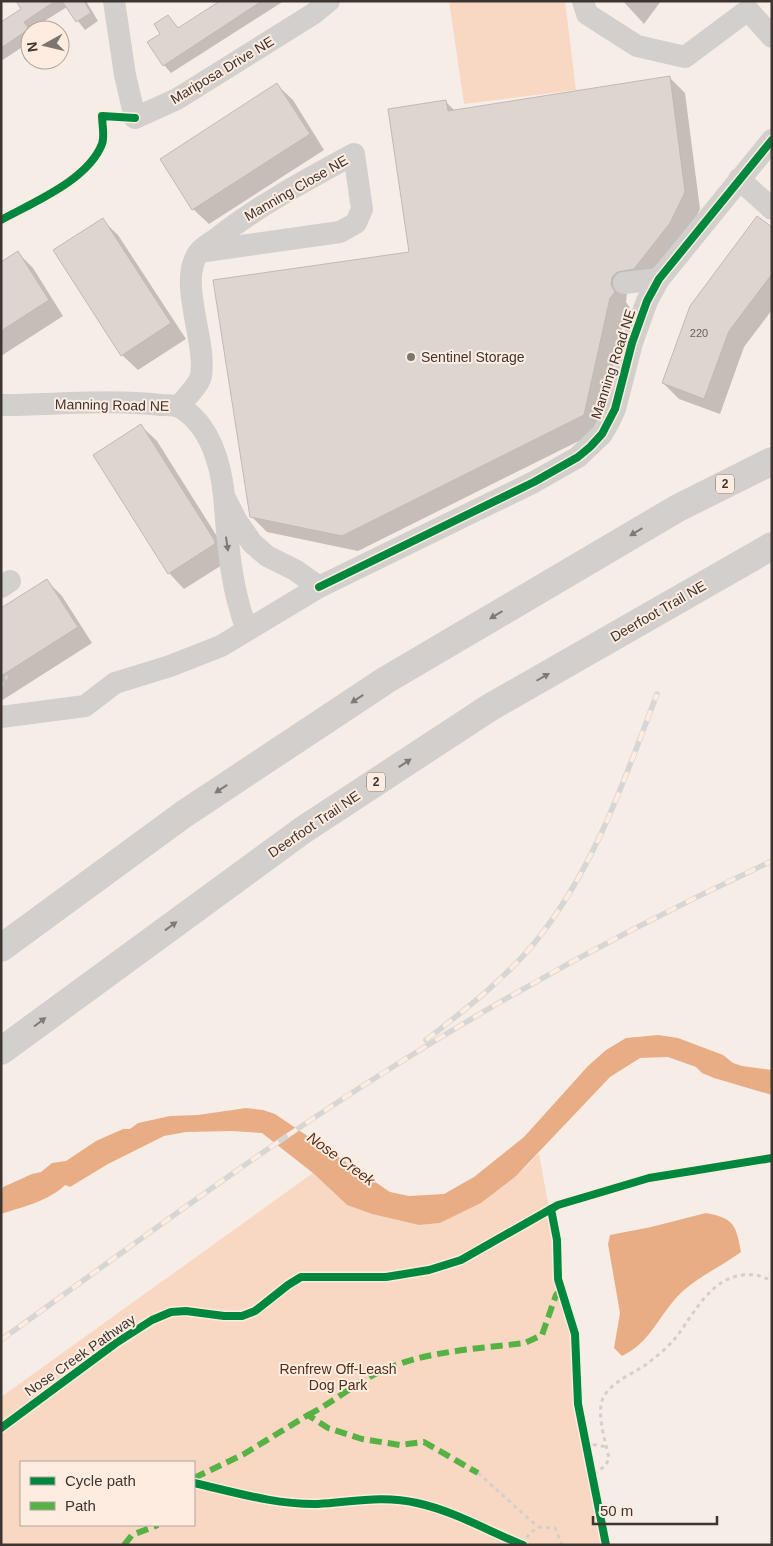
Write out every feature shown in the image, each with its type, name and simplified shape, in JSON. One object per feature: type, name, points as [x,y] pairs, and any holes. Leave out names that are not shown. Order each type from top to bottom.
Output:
[{"type":"highway","name":"2","points":[[1,948],[184,814],[386,680],[678,508],[772,461]]},
{"type":"highway","name":"Deerfoot Trail NE","points":[[1,1051],[303,830],[489,708],[772,546]]},
{"type":"street","name":"Mariposa Drive NE","points":[[121,5],[125,75],[135,118],[177,99],[313,14],[329,1]]},
{"type":"street","points":[[583,1],[587,14],[638,46],[685,57],[748,10],[772,37]]},
{"type":"street","name":"Manning Road NE","points":[[224,495],[236,520],[252,543],[267,556],[295,570],[319,587],[534,482],[578,457],[602,434],[615,409],[632,343],[647,301],[658,279],[772,140]]},
{"type":"street","name":"Manning Close NE","points":[[354,154],[362,209],[356,223],[340,232],[199,252],[240,220],[354,154]]},
{"type":"street","points":[[739,179],[772,209]]},
{"type":"street","points":[[179,407],[201,377],[200,335],[191,284],[193,269],[199,252]]},
{"type":"street","points":[[624,284],[658,279]]},
{"type":"street","name":"Manning Road NE","points":[[1,406],[123,402],[179,407],[203,428],[218,460],[224,495],[226,538],[232,580],[247,630]]},
{"type":"street","points":[[1,717],[85,706],[115,683],[221,646],[319,587]]},
{"type":"path","points":[[1,686],[8,675]]},
{"type":"path","points":[[595,1483],[592,1471],[605,1466],[609,1459],[600,1410],[604,1395],[652,1361],[672,1342],[710,1292],[721,1283],[736,1276],[752,1274],[772,1282]]},
{"type":"path","points":[[583,1433],[586,1447],[607,1447]]},
{"type":"path","points":[[478,1473],[538,1527],[555,1528],[562,1545]]},
{"type":"path","points":[[521,1544],[538,1527]]},
{"type":"green space","points":[[449,1],[565,1],[576,90],[464,104]]},
{"type":"green space","name":"Renfrew Off-Leash Dog Park","points":[[539,1153],[555,1242],[557,1287],[572,1336],[574,1398],[581,1442],[595,1499],[602,1545],[1,1545],[1,1397],[313,1173],[347,1205],[372,1214],[419,1225],[440,1223],[481,1203],[526,1167]]},
{"type":"water","name":"Nose Creek","points":[[658,1035],[678,1038],[723,1055],[733,1063],[742,1066],[772,1070],[772,1095],[714,1078],[702,1073],[696,1067],[668,1057],[640,1058],[610,1077],[516,1176],[481,1203],[440,1223],[419,1225],[372,1214],[347,1205],[313,1173],[262,1133],[231,1131],[186,1132],[164,1136],[108,1164],[70,1187],[65,1185],[59,1191],[43,1199],[1,1214],[1,1188],[41,1172],[52,1163],[66,1161],[96,1141],[123,1129],[130,1129],[138,1123],[170,1116],[198,1115],[246,1108],[275,1114],[390,1192],[409,1196],[444,1194],[474,1177],[524,1137],[588,1066],[606,1050],[626,1038]]},
{"type":"water","points":[[706,1213],[723,1217],[732,1224],[741,1252],[683,1291],[641,1343],[622,1356],[614,1348],[620,1313],[608,1244],[610,1235]]},
{"type":"building","points":[[16,1],[55,1],[27,20],[20,20],[20,35],[1,48],[1,22],[21,9]]},
{"type":"building","points":[[62,1],[84,1],[91,13],[76,22]]},
{"type":"building","points":[[220,1],[262,1],[163,66],[147,42],[160,34],[154,24],[168,15],[178,28]]},
{"type":"building","name":"Sentinel Storage","points":[[670,76],[685,192],[670,223],[634,269],[617,272],[612,277],[611,285],[615,292],[610,298],[584,415],[342,536],[250,517],[213,280],[409,252],[388,109],[446,100],[448,111]]},
{"type":"building","points":[[277,83],[310,134],[192,210],[160,159]]},
{"type":"building","points":[[757,216],[772,227],[772,274],[729,331],[704,399],[662,383],[690,306]]},
{"type":"building","points":[[103,218],[171,323],[121,356],[53,250]]},
{"type":"building","points":[[18,251],[49,300],[1,331],[1,262]]},
{"type":"building","points":[[141,424],[215,541],[215,544],[168,574],[93,455]]},
{"type":"building","points":[[47,579],[78,627],[1,676],[1,608]]},
{"type":"railway","points":[[426,1040],[515,965],[540,936],[560,908],[577,880],[608,820],[657,694]]},
{"type":"railway","points":[[1,1340],[243,1166],[391,1068],[484,1012],[578,959],[674,908],[772,861]]},
{"type":"marked path","points":[[308,1415],[368,1378],[394,1366],[431,1355],[525,1343],[542,1335],[556,1295],[560,1290]]},
{"type":"marked path","points":[[195,1478],[244,1454],[308,1415],[328,1428],[362,1439],[400,1445],[424,1442],[478,1473]]},
{"type":"marked path","points":[[124,1545],[132,1535],[155,1526]]},
{"type":"cycle path","points":[[1,220],[59,189],[85,169],[95,157],[103,141],[102,116],[135,118]]},
{"type":"cycle path","points":[[319,587],[534,482],[578,457],[590,447],[602,434],[615,409],[632,343],[647,301],[659,279],[772,140]]},
{"type":"cycle path","name":"Nose Creek Pathway","points":[[1,1428],[116,1343],[152,1320],[171,1312],[186,1311],[224,1316],[242,1316],[255,1311],[301,1277],[386,1277],[429,1270],[461,1260],[558,1205],[649,1178],[772,1158]]},
{"type":"cycle path","points":[[551,1209],[557,1240],[558,1279],[575,1334],[578,1404],[606,1545]]},
{"type":"cycle path","points":[[195,1483],[255,1497],[302,1504],[380,1499],[417,1503],[458,1516],[523,1545]]},
{"type":"place","name":"Sentinel Storage","points":[[411,357]]}]
